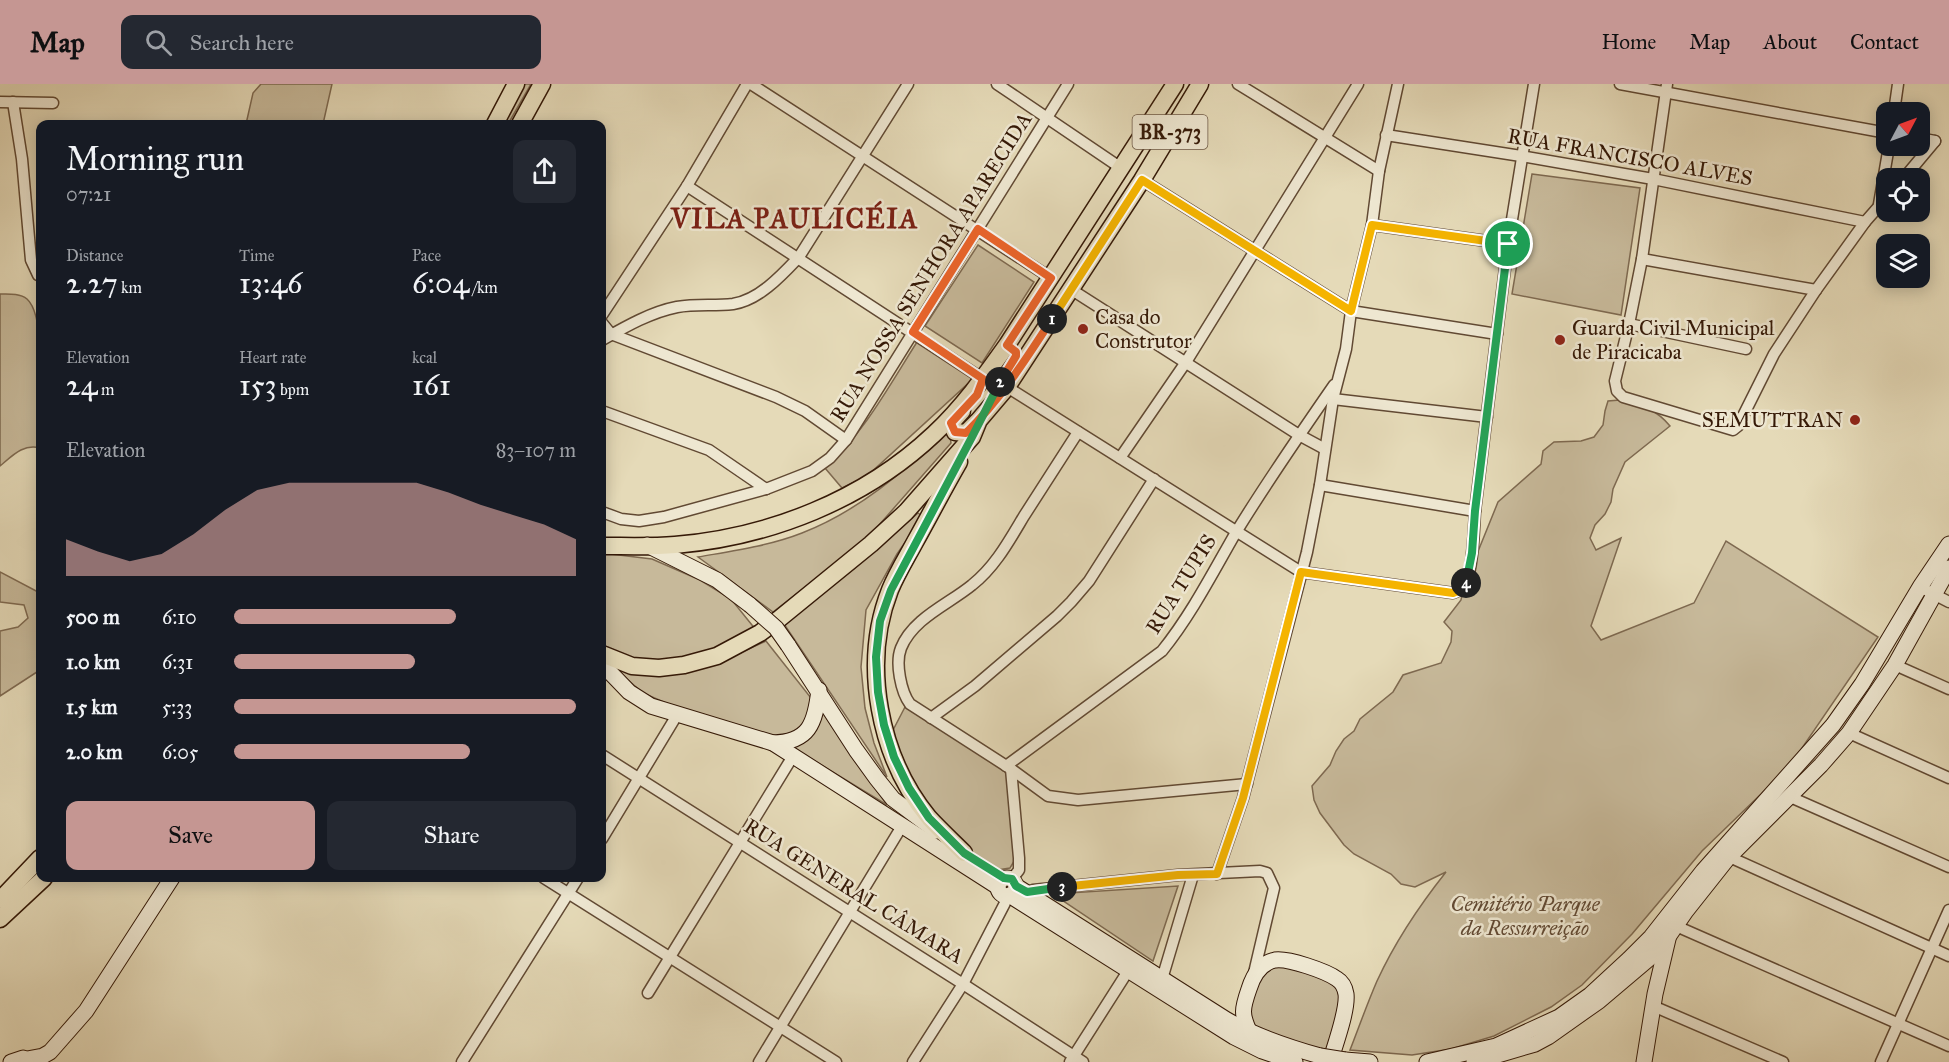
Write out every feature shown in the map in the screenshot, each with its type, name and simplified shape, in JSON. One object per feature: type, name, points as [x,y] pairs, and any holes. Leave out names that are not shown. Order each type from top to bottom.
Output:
[{"type":"main road","points":[[497,120],[516,84]]},
{"type":"main road","points":[[522,120],[542,84]]},
{"type":"main road","points":[[1175,84],[1182,91],[1196,90]]},
{"type":"main road","name":"BR-373","points":[[606,546],[673,545],[710,541],[781,524],[842,499],[873,481],[935,433],[983,379],[1007,345],[1175,84]]},
{"type":"main road","name":"BR-373","points":[[606,656],[632,666],[658,668],[684,665],[717,656],[760,633],[871,544],[897,520],[972,437],[983,415],[1007,387],[1142,180],[1196,90]]},
{"type":"main road","points":[[983,379],[977,395],[951,423],[955,432],[966,433],[983,415],[1016,356],[1016,352],[1007,345]]},
{"type":"main road","points":[[964,853],[929,818],[909,788],[894,757],[884,725],[878,692],[876,657],[880,621],[891,590],[972,437]]},
{"type":"main road","points":[[1474,1062],[1535,1044],[1599,1001],[1633,964],[1651,937],[1703,871],[1725,855],[1821,765],[1849,733],[1894,666],[1949,544]]},
{"type":"main road","points":[[647,545],[717,580],[776,628],[819,690],[856,750],[893,799],[1010,888],[1128,971],[1268,1056],[1295,1062]]},
{"type":"main road","points":[[1427,1062],[1496,1046],[1559,1017],[1633,964],[1672,931],[1725,855],[1833,725],[1927,591],[1949,568]]},
{"type":"main road","points":[[606,668],[629,692],[651,706],[772,743],[902,826],[1251,1033],[1282,1045],[1332,1059],[1370,1062]]},
{"type":"main road","points":[[772,743],[789,743],[801,737],[816,714],[819,690]]},
{"type":"main road","points":[[0,900],[36,862]]},
{"type":"main road","points":[[0,919],[40,882]]},
{"type":"main road","points":[[44,1062],[86,1011],[169,882]]},
{"type":"main road","points":[[1644,1062],[1654,1000],[1672,931]]},
{"type":"main road","points":[[1251,1033],[1243,1017],[1243,1009],[1254,974],[1269,962],[1288,961],[1328,974],[1343,984],[1346,994],[1345,1006],[1332,1059]]},
{"type":"main road","points":[[1633,964],[1654,1000]]},
{"type":"main road","points":[[1227,1020],[1243,1009]]},
{"type":"main road","points":[[0,1055],[22,1060],[43,1056],[55,1046]]},
{"type":"street","points":[[606,309],[687,186],[749,84],[1051,278]]},
{"type":"street","points":[[606,337],[651,315],[677,307],[734,304],[751,299],[782,275],[799,257],[908,84]]},
{"type":"street","points":[[997,84],[1121,168]]},
{"type":"street","name":"RUA NOSSA SENHORA APARECIDA","points":[[606,513],[639,522],[663,517],[766,489],[812,471],[830,459],[846,440],[1068,84]]},
{"type":"street","points":[[1238,84],[1379,171]]},
{"type":"street","points":[[1120,458],[1186,362],[1358,84]]},
{"type":"street","points":[[1217,874],[1247,784],[1307,552],[1333,399],[1372,225],[1379,171],[1398,84]]},
{"type":"street","points":[[1007,387],[1301,572],[1453,593],[1460,590],[1466,583],[1472,553],[1475,511],[1508,244],[1534,84]]},
{"type":"street","points":[[1620,84],[1666,88],[1876,131]]},
{"type":"street","points":[[1895,102],[1898,84]]},
{"type":"street","points":[[1666,88],[1642,260],[1615,381],[1617,392],[1623,397],[1733,430],[1738,426],[1774,354],[1816,290],[1876,209]]},
{"type":"street","points":[[0,102],[53,103]]},
{"type":"street","points":[[13,102],[22,159],[31,260],[36,269]]},
{"type":"street","name":"RUA FRANCISCO ALVES","points":[[1386,135],[1653,179],[1865,222]]},
{"type":"street","points":[[1912,168],[1922,156]]},
{"type":"street","points":[[1142,180],[1351,311],[1497,334]]},
{"type":"street","points":[[687,186],[983,379]]},
{"type":"street","points":[[1372,225],[1508,244]]},
{"type":"street","points":[[1642,260],[1816,290]]},
{"type":"street","points":[[1072,290],[1299,435],[1325,448]]},
{"type":"street","points":[[1629,324],[1746,349]]},
{"type":"street","points":[[606,337],[776,397],[805,411],[846,440]]},
{"type":"street","name":"RUA TUPIS","points":[[1009,767],[1162,651],[1178,631],[1237,531],[1339,377]]},
{"type":"street","points":[[1333,399],[1486,417]]},
{"type":"street","points":[[606,412],[709,450],[766,489]]},
{"type":"street","points":[[1078,432],[995,562],[975,584],[929,615],[907,636],[900,650],[903,696],[910,704],[1009,767],[1048,796],[1078,800],[1247,784]]},
{"type":"street","points":[[931,718],[975,686],[1071,602],[1089,581],[1154,479]]},
{"type":"street","points":[[1320,484],[1475,511]]},
{"type":"street","points":[[1927,591],[1949,602]]},
{"type":"street","points":[[1894,666],[1949,689]]},
{"type":"street","points":[[606,832],[677,715]]},
{"type":"street","points":[[1849,733],[1949,778]]},
{"type":"street","points":[[648,993],[793,756]]},
{"type":"street","name":"RUA GENERAL CÂMARA","points":[[606,757],[963,984],[1076,1060]]},
{"type":"street","points":[[913,1062],[963,984],[1005,903],[1019,870],[1009,767]]},
{"type":"street","points":[[1788,796],[1949,867]]},
{"type":"street","points":[[759,1062],[902,826]]},
{"type":"street","points":[[1725,855],[1949,956]]},
{"type":"street","points":[[1010,888],[1044,889],[1193,874],[1260,871],[1267,873],[1274,888],[1254,974]]},
{"type":"street","points":[[1162,979],[1193,874]]},
{"type":"street","points":[[550,882],[836,1062]]},
{"type":"street","points":[[462,1062],[575,882]]},
{"type":"street","points":[[1881,1062],[1949,910]]},
{"type":"street","points":[[1672,931],[1949,1046]]},
{"type":"street","points":[[1076,1060],[1128,971]]},
{"type":"street","points":[[1654,1000],[1783,1062]]},
{"type":"green space","points":[[261,84],[332,84],[324,120],[247,120],[253,93]]},
{"type":"green space","points":[[524,84],[531,84],[510,120],[504,120]]},
{"type":"green space","points":[[1532,174],[1640,188],[1621,315],[1512,294]]},
{"type":"green space","points":[[978,245],[1034,282],[982,363],[925,326]]},
{"type":"green space","points":[[0,294],[14,294],[27,299],[34,309],[36,318],[36,447],[23,449],[0,466]]},
{"type":"green space","points":[[917,342],[974,378],[867,476],[842,488],[825,468],[864,424]]},
{"type":"green space","name":"Cemitério Parque da Ressurreição","points":[[1620,400],[1653,411],[1670,426],[1625,462],[1613,489],[1611,502],[1605,514],[1595,525],[1590,538],[1596,550],[1621,538],[1591,626],[1601,640],[1694,603],[1726,541],[1878,637],[1789,767],[1702,851],[1632,934],[1582,985],[1551,1007],[1494,1036],[1451,1049],[1412,1055],[1350,1050],[1377,981],[1392,952],[1417,911],[1446,872],[1415,887],[1401,884],[1391,874],[1354,854],[1344,845],[1320,813],[1314,800],[1312,786],[1330,765],[1336,751],[1344,739],[1354,731],[1360,719],[1393,692],[1403,675],[1441,663],[1451,642],[1452,631],[1444,622],[1461,600],[1464,586],[1498,502],[1541,464],[1543,451],[1554,442],[1581,441],[1594,437],[1603,425],[1608,401]]},
{"type":"green space","points":[[949,430],[951,443],[865,541],[773,612],[698,557],[777,541],[823,524],[880,489]]},
{"type":"green space","points":[[918,513],[922,516],[920,521],[897,554],[866,610],[861,667],[865,708],[874,743],[887,777],[784,624],[855,568]]},
{"type":"green space","points":[[606,553],[652,559],[700,580],[731,599],[756,630],[711,651],[682,659],[650,661],[620,655],[606,649]]},
{"type":"green space","points":[[0,572],[36,591],[36,673],[0,696],[0,631],[18,627],[28,618],[24,605],[0,602]]},
{"type":"green space","points":[[766,641],[811,698],[813,708],[800,731],[775,737],[689,713],[643,693],[613,667],[718,663]]},
{"type":"green space","points":[[905,707],[1006,770],[1016,858],[1010,868],[997,870],[964,849],[933,815],[905,774],[891,734]]},
{"type":"green space","points":[[821,710],[887,805],[790,746]]},
{"type":"green space","points":[[1178,886],[1153,961],[1053,894]]},
{"type":"green space","points":[[1283,964],[1328,978],[1337,988],[1340,996],[1339,1016],[1328,1053],[1254,1030],[1248,1009],[1264,971]]},
{"type":"place","name":"Casa do Construtor","points":[[1083,329]]},
{"type":"place","name":"Guarda Civil Municipal de Piracicaba","points":[[1560,340]]},
{"type":"place","name":"SEMUTTRAN","points":[[1855,420]]},
{"type":"district","name":"VILA PAULICÉIA","points":[[795,218]]},
{"type":"route","points":[[1508,244],[1372,225],[1351,311],[1142,180],[1007,387],[979,420],[966,433],[962,433],[955,432],[951,423],[977,395],[983,379],[913,332],[978,229],[1051,278],[1007,345],[1016,352],[1016,356],[995,390],[987,410],[979,420],[891,590],[880,621],[876,657],[878,692],[884,725],[894,757],[909,788],[929,818],[964,853],[1004,878],[1012,879],[1016,886],[1027,892],[1178,875],[1217,874],[1243,798],[1301,572],[1453,593],[1460,590],[1466,583],[1472,553],[1475,511],[1508,244]]}]
